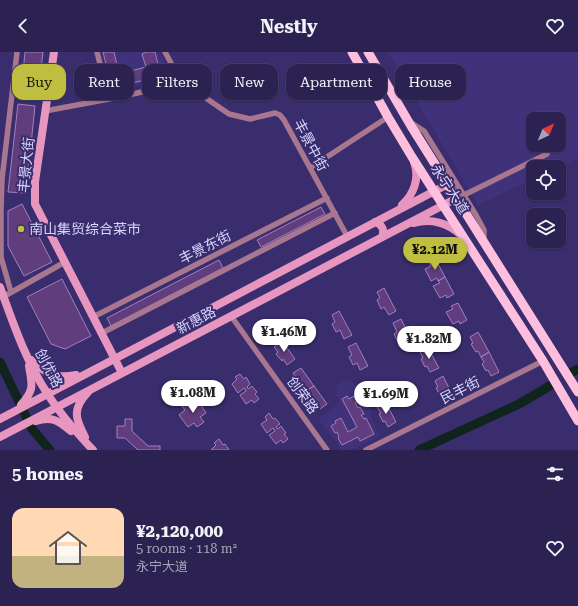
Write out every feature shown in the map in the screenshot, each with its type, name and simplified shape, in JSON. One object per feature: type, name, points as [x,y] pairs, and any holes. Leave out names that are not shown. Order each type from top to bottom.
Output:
[{"type":"main road","name":"丰景大街","points":[[54,52],[35,182],[35,204],[122,373]]},
{"type":"main road","name":"永宁大道","points":[[352,52],[412,157],[543,361],[578,421]]},
{"type":"main road","name":"永宁大道","points":[[368,52],[448,184],[460,197],[484,241],[578,392]]},
{"type":"main road","points":[[396,211],[405,202],[414,188],[416,172],[412,157]]},
{"type":"main road","name":"新惠路","points":[[32,397],[47,393],[448,184]]},
{"type":"main road","points":[[404,226],[460,197]]},
{"type":"main road","points":[[404,226],[420,221],[439,222],[452,228],[464,238]]},
{"type":"main road","points":[[375,222],[383,228],[384,232],[382,237]]},
{"type":"main road","name":"新惠路","points":[[0,437],[25,424],[43,417],[56,407],[404,226]]},
{"type":"main road","name":"创优路","points":[[0,288],[27,357],[47,393],[56,407],[91,448]]},
{"type":"main road","points":[[27,357],[44,371],[55,377],[84,374]]},
{"type":"main road","points":[[4,417],[16,410],[32,397],[27,357]]},
{"type":"main road","points":[[91,389],[78,405],[76,416],[91,448]]},
{"type":"main road","points":[[43,417],[55,420],[91,448]]},
{"type":"street","points":[[11,292],[1,258],[1,209],[2,179],[17,52]]},
{"type":"street","points":[[97,52],[100,64]]},
{"type":"street","points":[[165,52],[171,64]]},
{"type":"street","points":[[46,110],[103,100]]},
{"type":"street","name":"丰景中街","points":[[209,100],[229,114],[250,119],[276,113],[280,115],[348,236]]},
{"type":"street","points":[[310,168],[388,117]]},
{"type":"street","points":[[408,120],[424,130],[460,197],[547,154]]},
{"type":"street","name":"丰景东街","points":[[93,317],[327,198]]},
{"type":"street","points":[[102,333],[335,213]]},
{"type":"street","points":[[3,297],[65,262]]},
{"type":"street","name":"创荣路","points":[[231,316],[327,450]]},
{"type":"street","name":"民丰街","points":[[366,450],[543,361]]},
{"type":"shaded area","points":[[101,52],[160,52],[165,64],[142,64],[142,84],[134,86],[134,64],[104,64]]},
{"type":"shaded area","points":[[388,52],[578,52],[578,158],[566,164],[566,160],[526,160],[526,182],[478,205],[416,100],[466,100],[466,64],[395,64]]},
{"type":"shaded area","points":[[343,381],[351,381],[357,386],[372,414],[370,415],[380,436],[352,450],[342,450],[318,419],[340,402],[336,395],[337,386]]},
{"type":"building","points":[[25,52],[43,52],[42,64],[24,64]]},
{"type":"building","points":[[103,52],[114,52],[117,64],[106,64]]},
{"type":"building","points":[[146,52],[155,52],[158,64],[145,64],[142,54]]},
{"type":"building","points":[[142,68],[142,81],[134,83],[134,70]]},
{"type":"building","points":[[18,104],[35,106],[26,193],[8,192]]},
{"type":"building","name":"南山集贸综合菜市","points":[[22,204],[52,262],[24,276],[8,246],[8,211]]},
{"type":"building","points":[[321,207],[325,214],[261,247],[257,240]]},
{"type":"building","points":[[219,260],[223,268],[111,326],[107,318]]},
{"type":"building","points":[[436,260],[445,277],[438,281],[437,278],[431,281],[425,269],[431,266],[429,263]]},
{"type":"building","points":[[445,277],[454,294],[447,298],[446,295],[440,298],[433,286],[440,283],[438,281]]},
{"type":"building","points":[[62,279],[91,336],[65,349],[51,344],[27,297]]},
{"type":"building","points":[[384,288],[396,311],[389,315],[384,307],[381,309],[377,300],[380,298],[377,292]]},
{"type":"building","points":[[458,303],[467,320],[460,324],[459,321],[453,324],[446,312],[453,309],[451,306]]},
{"type":"building","points":[[339,311],[352,335],[344,339],[340,330],[336,332],[332,324],[335,322],[332,315]]},
{"type":"building","points":[[401,319],[413,343],[405,347],[402,340],[398,342],[394,334],[397,332],[393,323]]},
{"type":"building","points":[[478,332],[489,352],[481,357],[478,351],[476,352],[471,344],[473,343],[470,337]]},
{"type":"building","points":[[282,341],[295,359],[287,365],[283,359],[282,361],[276,354],[278,352],[274,347]]},
{"type":"building","points":[[356,343],[368,366],[360,370],[357,363],[353,365],[349,357],[352,355],[348,347]]},
{"type":"building","points":[[428,348],[439,368],[430,372],[427,366],[425,367],[421,359],[423,358],[420,352]]},
{"type":"building","points":[[489,352],[499,372],[491,376],[482,364],[484,362],[481,357]]},
{"type":"building","points":[[301,368],[314,386],[306,391],[295,380],[297,379],[293,373]]},
{"type":"building","points":[[240,374],[244,379],[246,377],[250,384],[247,387],[248,389],[252,386],[257,392],[255,394],[259,399],[254,403],[252,400],[246,404],[240,395],[246,391],[244,388],[238,393],[232,384],[237,379],[235,377]]},
{"type":"building","points":[[443,376],[453,396],[445,400],[436,388],[438,387],[435,381]]},
{"type":"building","points":[[375,383],[386,403],[377,407],[374,401],[372,402],[368,394],[370,393],[367,387]]},
{"type":"building","points":[[314,386],[327,404],[320,409],[316,404],[314,405],[306,391]]},
{"type":"building","points":[[347,396],[349,399],[354,396],[357,402],[355,403],[358,408],[360,407],[364,414],[361,415],[364,419],[366,418],[374,434],[360,441],[358,437],[342,445],[338,438],[337,432],[335,433],[331,426],[336,423],[335,421],[341,418],[348,432],[357,427],[342,399]]},
{"type":"building","points":[[189,401],[192,407],[199,402],[206,413],[200,417],[204,422],[197,427],[194,423],[188,427],[179,415],[185,410],[182,406]]},
{"type":"building","points":[[386,403],[396,422],[388,427],[385,421],[383,422],[379,414],[381,413],[377,407]]},
{"type":"building","points":[[269,413],[273,419],[275,418],[280,424],[276,427],[278,429],[281,426],[286,433],[284,434],[288,439],[283,443],[281,440],[276,444],[269,435],[275,431],[273,428],[267,433],[261,424],[267,420],[265,417]]},
{"type":"building","points":[[125,419],[132,419],[132,431],[148,446],[160,446],[160,450],[138,450],[125,438],[117,438],[117,426],[125,426]]},
{"type":"building","points":[[219,439],[229,450],[211,450],[216,445],[214,443]]},
{"type":"waterway","points":[[0,362],[32,429],[50,450]]},
{"type":"waterway","points":[[571,373],[578,369]]},
{"type":"waterway","points":[[419,450],[519,404],[553,384]]},
{"type":"place","name":"南山集贸综合菜市","points":[[21,229]]}]
